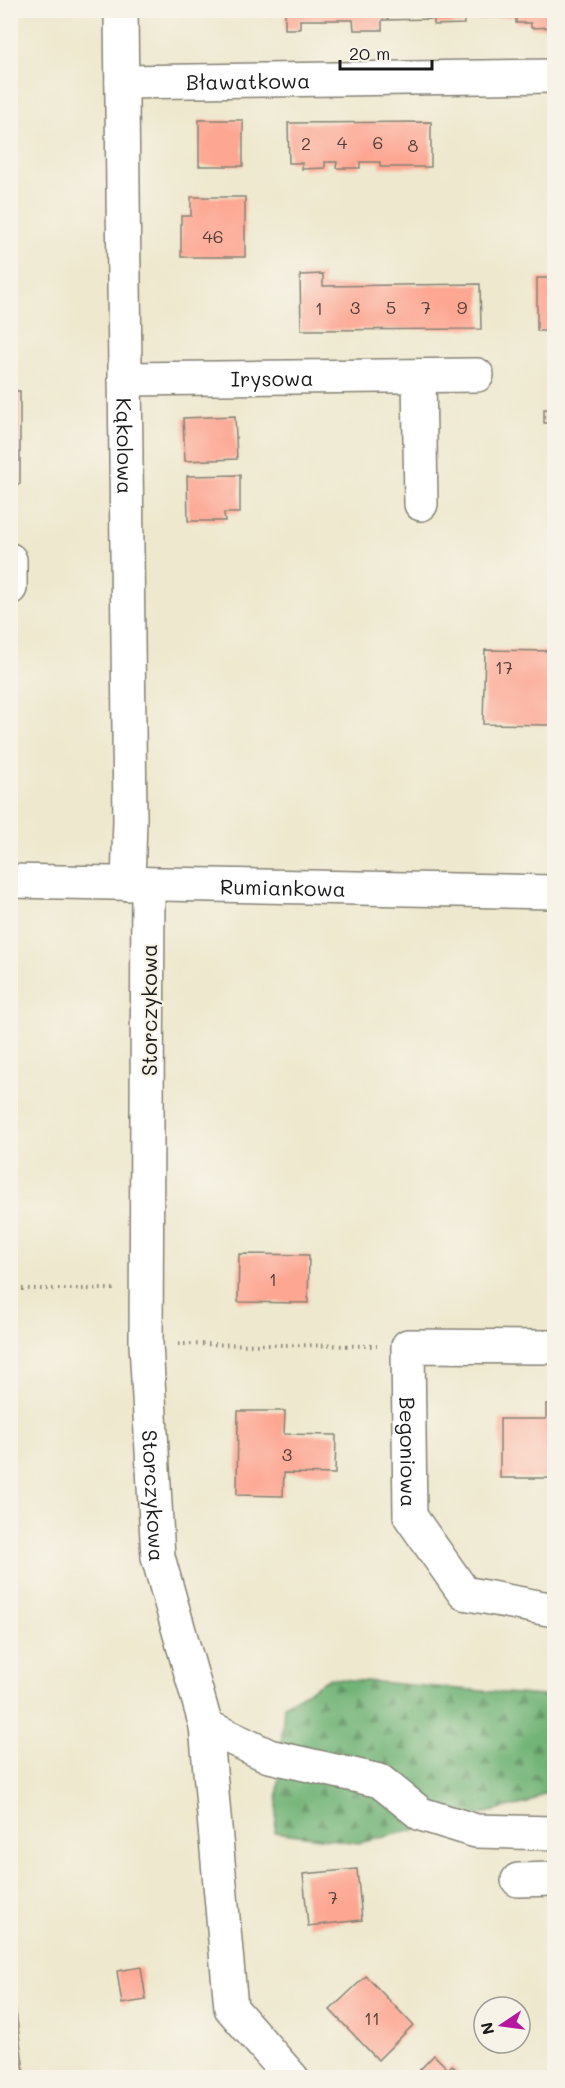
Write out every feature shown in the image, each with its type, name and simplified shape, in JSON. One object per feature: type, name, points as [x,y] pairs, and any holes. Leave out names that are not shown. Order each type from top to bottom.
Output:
[{"type":"street","name":"Kąkolowa","points":[[121,10],[129,809],[138,884]]},
{"type":"street","name":"Bławatkowa","points":[[122,82],[555,76]]},
{"type":"street","name":"Irysowa","points":[[125,379],[477,375]]},
{"type":"street","points":[[419,376],[421,504]]},
{"type":"street","points":[[10,561],[10,588]]},
{"type":"street","name":"Rumiankowa","points":[[10,880],[555,892]]},
{"type":"street","name":"Storczykowa","points":[[138,884],[146,1344],[158,1557],[206,1726],[231,2008],[292,2078]]},
{"type":"street","points":[[408,1346],[555,1347]]},
{"type":"street","name":"Begoniowa","points":[[408,1346],[410,1515],[464,1593],[555,1610]]},
{"type":"street","points":[[206,1726],[269,1756],[380,1781],[421,1814],[476,1831],[555,1833]]},
{"type":"street","points":[[518,1880],[555,1879]]},
{"type":"path","points":[[10,1288],[146,1290]]},
{"type":"path","points":[[146,1344],[408,1346]]},
{"type":"green space","points":[[330,1678],[554,1697],[554,1787],[528,1803],[359,1843],[275,1832],[284,1705]]},
{"type":"building","points":[[285,10],[554,10],[554,27],[531,28],[531,23],[516,23],[516,17],[464,18],[464,24],[434,25],[434,19],[382,20],[382,30],[354,30],[353,20],[300,20],[300,29],[285,29]]},
{"type":"building","points":[[199,120],[243,120],[243,166],[199,166]]},
{"type":"building","points":[[431,122],[431,167],[380,167],[380,162],[360,162],[360,168],[336,168],[337,162],[325,162],[325,168],[302,169],[302,163],[289,163],[288,123]]},
{"type":"building","points":[[191,197],[245,197],[245,257],[181,257],[181,216],[191,216]]},
{"type":"building","points":[[323,274],[323,286],[480,284],[481,329],[301,330],[300,275]]},
{"type":"building","points":[[537,278],[554,278],[554,331],[537,331]]},
{"type":"building","points":[[10,391],[20,391],[20,484],[10,484]]},
{"type":"building","points":[[544,409],[554,410],[554,439],[552,439],[552,423],[544,423]]},
{"type":"building","points":[[235,416],[237,459],[185,461],[183,418]]},
{"type":"building","points":[[240,475],[240,513],[224,513],[225,521],[188,521],[187,476]]},
{"type":"building","points":[[485,650],[554,651],[552,725],[483,724]]},
{"type":"building","points":[[239,1254],[309,1255],[308,1303],[238,1302]]},
{"type":"building","points":[[546,1404],[554,1404],[554,1478],[500,1478],[500,1419],[546,1419]]},
{"type":"building","points":[[238,1411],[285,1411],[284,1434],[336,1435],[335,1474],[284,1473],[283,1496],[237,1495]]},
{"type":"building","points":[[357,1869],[362,1920],[308,1926],[303,1874]]},
{"type":"building","points":[[141,1967],[146,2000],[122,2004],[117,1971]]},
{"type":"building","points":[[366,1976],[413,2025],[378,2060],[330,2010]]},
{"type":"building","points":[[10,1998],[14,1998],[25,2078],[10,2078]]},
{"type":"building","points":[[434,2055],[448,2069],[452,2065],[464,2078],[412,2078]]}]
